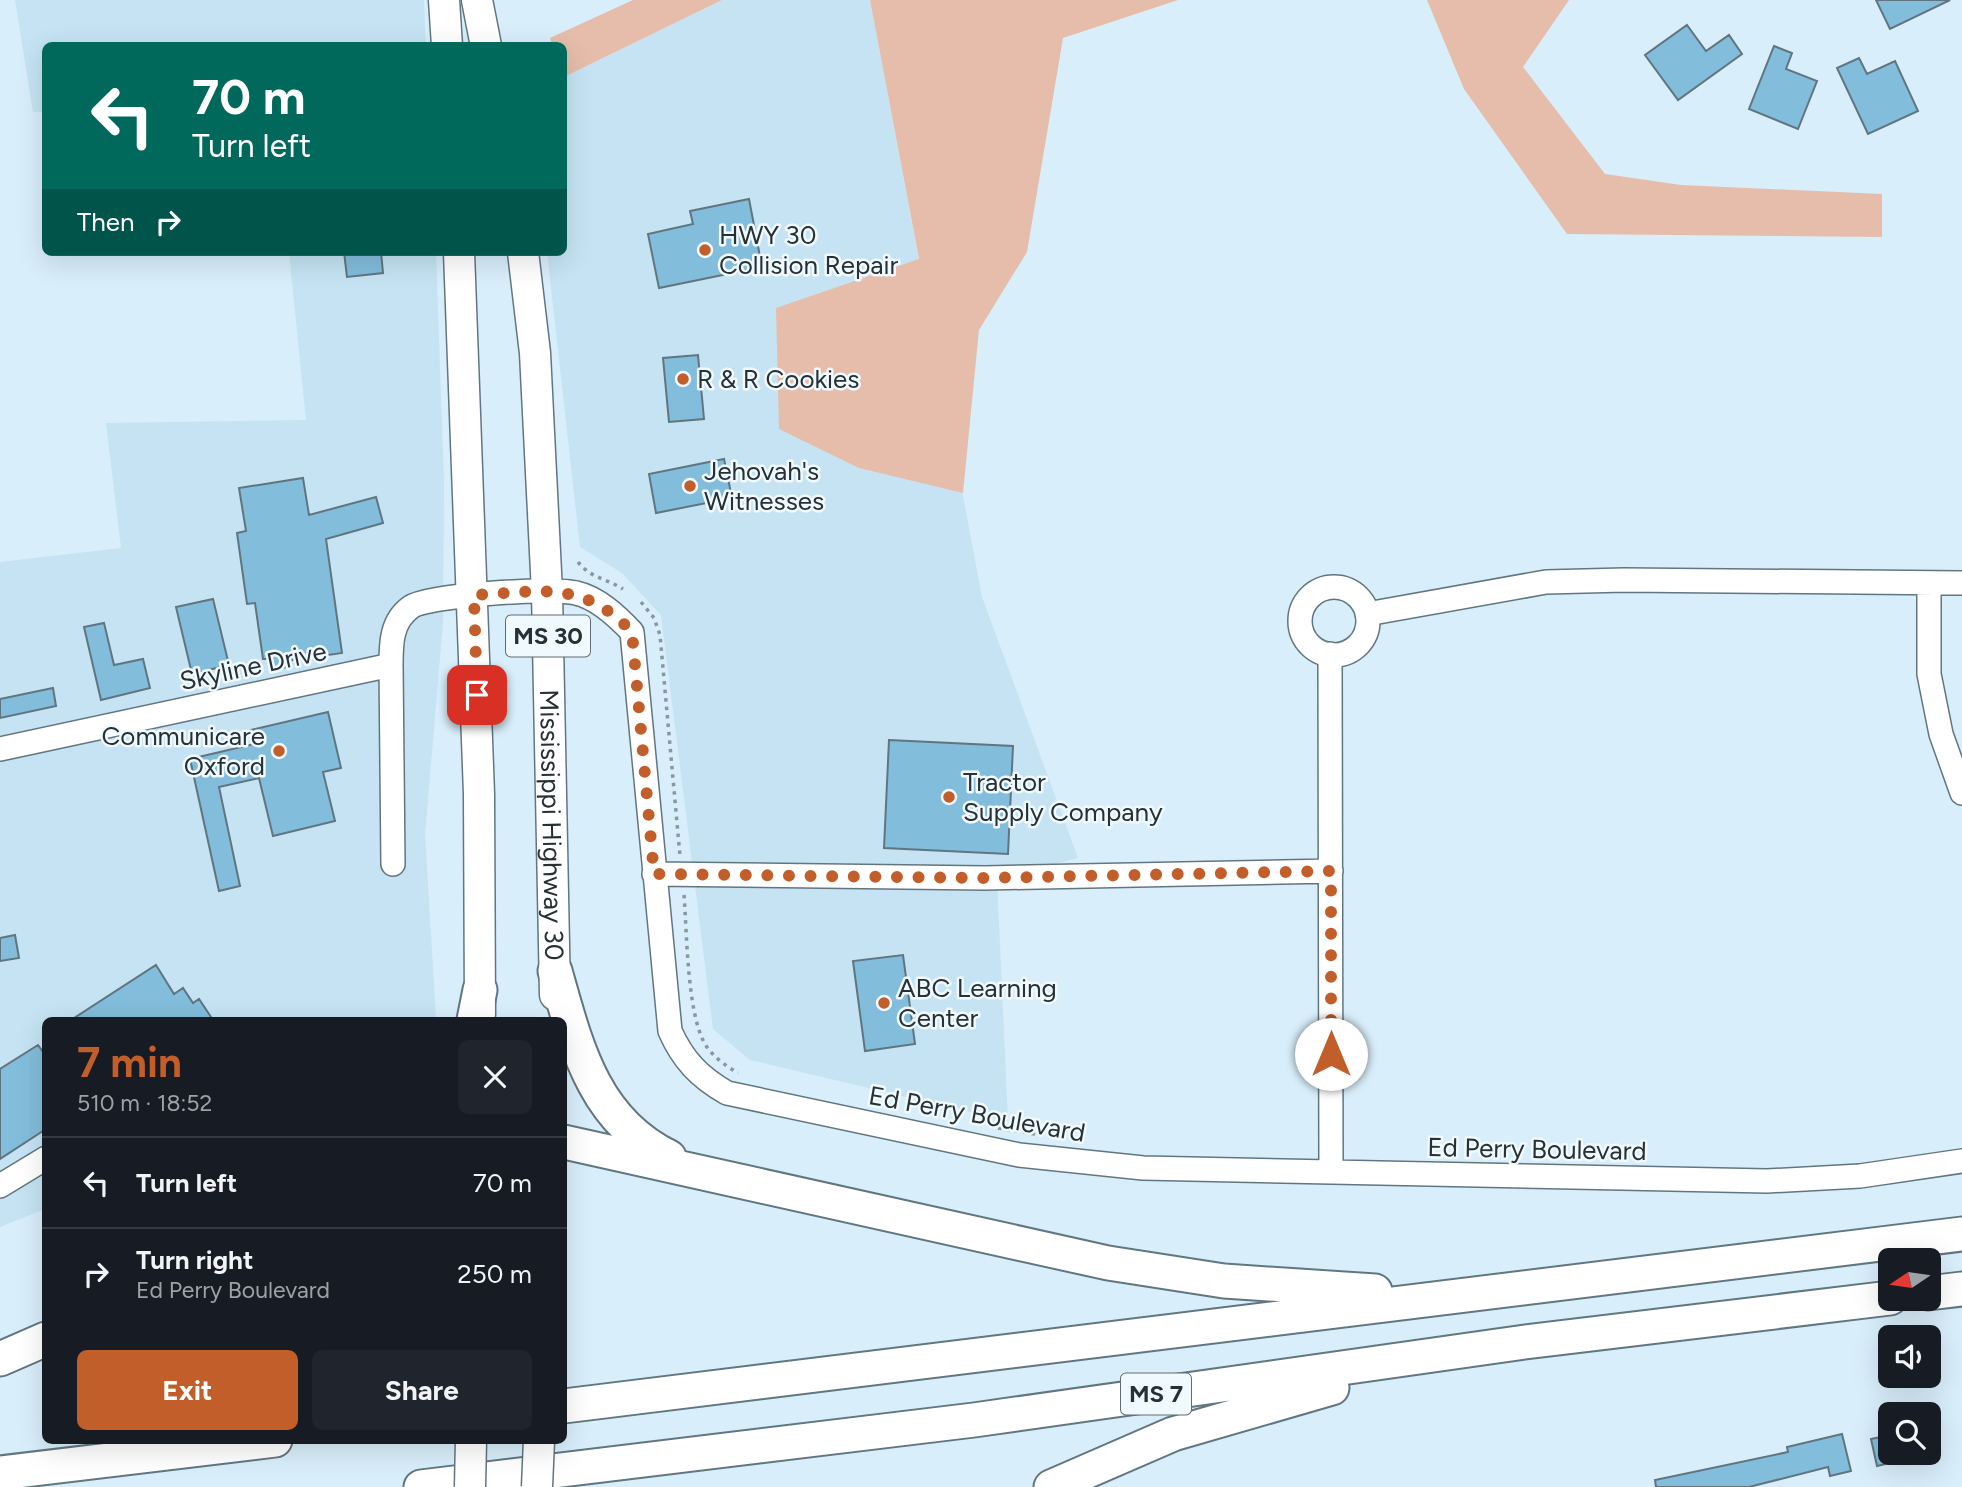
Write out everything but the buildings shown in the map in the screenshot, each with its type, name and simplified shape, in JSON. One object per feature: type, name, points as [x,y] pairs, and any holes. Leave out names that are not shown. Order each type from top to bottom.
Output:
[{"type":"highway","points":[[555,971],[581,1062],[602,1097],[626,1126],[653,1150],[693,1170]]},
{"type":"highway","points":[[567,1143],[1108,1263],[1224,1281],[1335,1290],[1497,1293]]},
{"type":"highway","name":"MS 7","points":[[567,1406],[1962,1234]]},
{"type":"highway","points":[[1941,1291],[1962,1289]]},
{"type":"highway","name":"MS 7","points":[[421,1487],[974,1420],[1525,1342],[1878,1299]]},
{"type":"highway","points":[[0,1359],[42,1341]]},
{"type":"highway","points":[[1051,1487],[1173,1434],[1299,1396],[1525,1342]]},
{"type":"highway","points":[[0,1474],[243,1444]]},
{"type":"main road","points":[[444,0],[447,42]]},
{"type":"main road","points":[[477,0],[485,42]]},
{"type":"main road","name":"MS 30","points":[[459,256],[474,595],[478,1010]]},
{"type":"main road","name":"Mississippi Highway 30","points":[[524,256],[536,354],[547,592],[555,1017]]},
{"type":"main road","points":[[470,1487],[471,1444]]},
{"type":"main road","points":[[537,1487],[539,1444]]},
{"type":"street","points":[[1367,614],[1546,582],[1624,579],[1962,583]]},
{"type":"street","points":[[1929,584],[1929,674],[1941,734],[1962,793]]},
{"type":"street","points":[[1337,587],[1356,596],[1367,614],[1367,625],[1359,644],[1340,654],[1318,651],[1303,635],[1300,623],[1306,601],[1325,588],[1337,587]]},
{"type":"street","name":"Ed Perry Boulevard","points":[[474,595],[576,593],[613,612],[632,632],[670,1031],[680,1055],[696,1071],[727,1093],[1019,1155],[1143,1168],[1767,1181],[1860,1176],[1962,1161]]},
{"type":"street","points":[[393,864],[392,636],[400,619],[412,606],[474,595]]},
{"type":"street","points":[[1330,654],[1331,1172]]},
{"type":"street","name":"Skyline Drive","points":[[0,749],[391,665]]},
{"type":"street","points":[[654,874],[985,878],[1331,871]]},
{"type":"street","points":[[0,1186],[42,1160]]},
{"type":"path","points":[[578,562],[586,573],[609,580],[622,589]]},
{"type":"path","points":[[990,1126],[1042,1136]]},
{"type":"shaded area","points":[[15,0],[424,0],[426,42],[42,42],[42,112],[33,112]]},
{"type":"shaded area","points":[[633,0],[722,0],[567,76],[567,42],[551,42],[550,38]]},
{"type":"shaded area","points":[[722,0],[870,0],[982,597],[1078,858],[997,879],[1008,1121],[750,1060],[713,1029],[661,615],[622,573],[580,547],[547,256],[567,256],[567,76]]},
{"type":"shaded area","points":[[870,0],[1178,0],[1063,38],[1027,252],[979,330],[963,493],[859,468],[779,429],[776,308],[919,259]]},
{"type":"shaded area","points":[[1427,0],[1569,0],[1523,67],[1605,174],[1681,185],[1882,194],[1882,237],[1567,234],[1464,89]]},
{"type":"shaded area","points":[[289,256],[436,256],[444,483],[443,622],[425,835],[436,1017],[42,1017],[42,1210],[0,1227],[0,562],[121,548],[106,423],[306,420]]},
{"type":"place","name":"HWY 30 Collision Repair","points":[[705,250]]},
{"type":"place","name":"R & R Cookies","points":[[683,379]]},
{"type":"place","name":"Jehovah's Witnesses","points":[[690,486]]},
{"type":"place","name":"Communicare Oxford","points":[[279,751]]},
{"type":"place","name":"Tractor Supply Company","points":[[949,797]]},
{"type":"place","name":"ABC Learning Center","points":[[884,1003]]},
{"type":"route","points":[[477,695],[474,595],[576,593],[613,612],[632,632],[654,874],[985,878],[1055,874],[1331,871],[1331,1054]]}]
